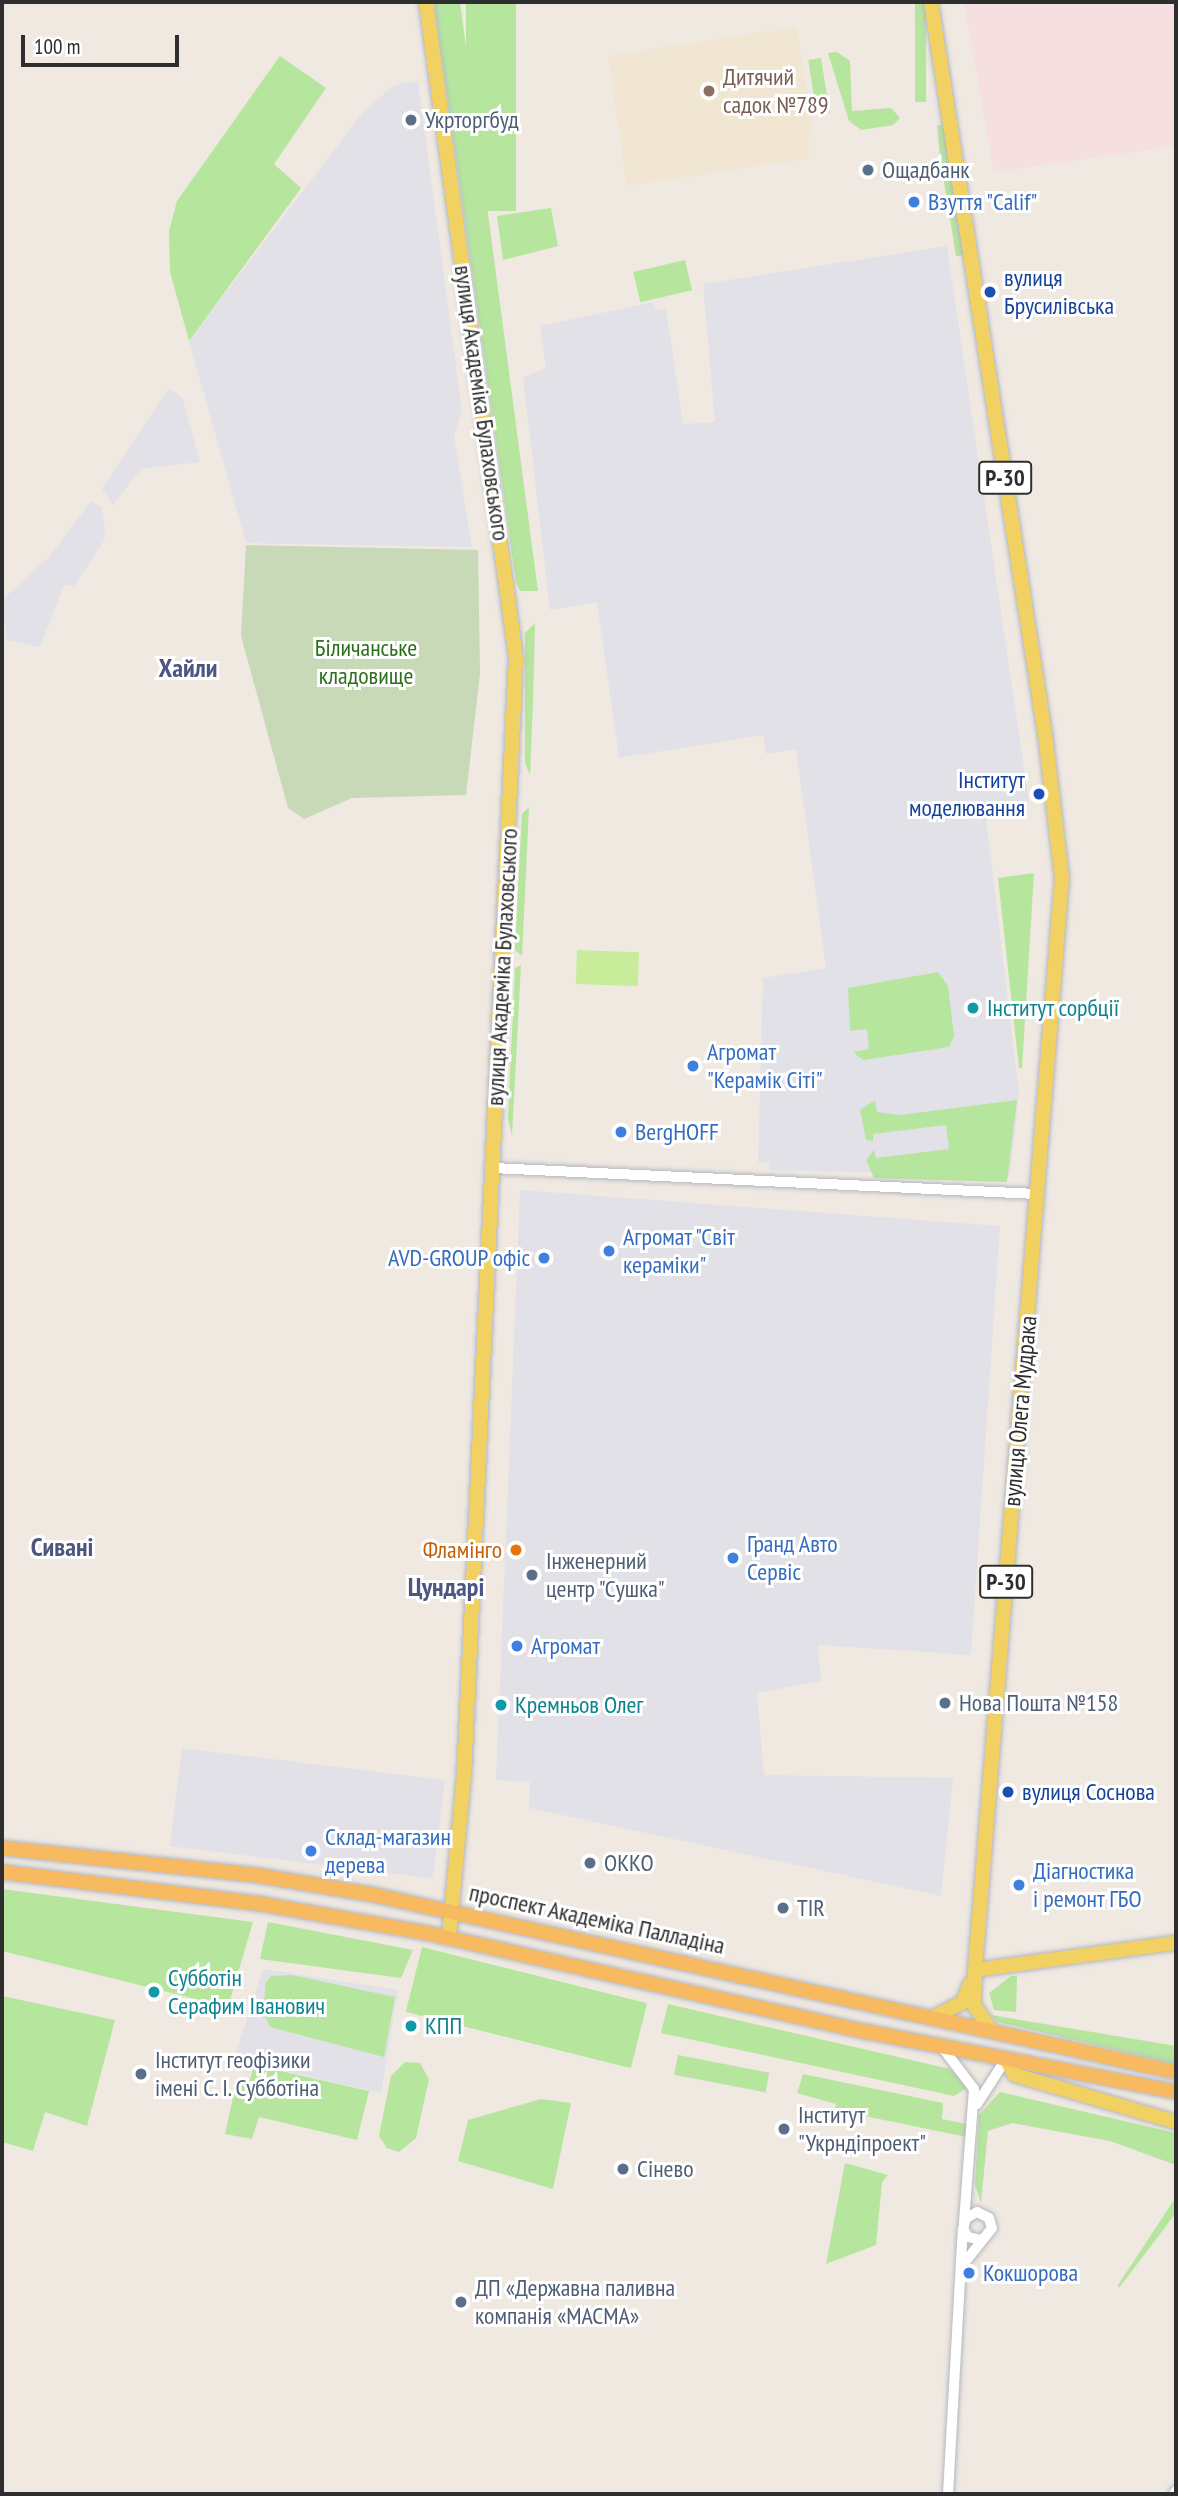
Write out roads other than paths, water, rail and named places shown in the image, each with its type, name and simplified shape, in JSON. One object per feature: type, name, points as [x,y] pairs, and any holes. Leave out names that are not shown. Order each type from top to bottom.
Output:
[{"type":"highway","name":"проспект Академіка Палладіна","points":[[2,1848],[255,1875],[454,1912],[1176,2072]]},
{"type":"highway","name":"проспект Академіка Палладіна","points":[[2,1872],[262,1904],[449,1938],[942,2048],[1176,2092]]},
{"type":"main road","name":"вулиця Академіка Булаховського","points":[[426,2],[516,657],[493,1168],[454,1912],[449,1938]]},
{"type":"main road","name":"вулиця Олега Мудрака","points":[[931,2],[1060,852],[1062,905],[975,1970],[974,2005],[991,2030]]},
{"type":"main road","points":[[975,1970],[1176,1943]]},
{"type":"main road","name":"вулиця Олега Мудрака","points":[[934,2017],[963,2002],[975,1970]]},
{"type":"main road","points":[[1006,2059],[1015,2076],[1176,2122]]},
{"type":"street","points":[[493,1168],[1037,1194]]},
{"type":"street","points":[[942,2048],[971,2081],[975,2107],[963,2226],[948,2494]]},
{"type":"street","points":[[975,2107],[1006,2059]]},
{"type":"street","points":[[961,2272],[992,2228],[967,2192]]},
{"type":"street","points":[[963,2226],[971,2214],[982,2213]]},
{"type":"street","points":[[963,2226],[971,2240],[981,2241]]},
{"type":"place","name":"Дитячий садок №789","points":[[709,91]]},
{"type":"place","name":"Укрторгбуд","points":[[411,120]]},
{"type":"place","name":"Ощадбанк","points":[[868,170]]},
{"type":"place","name":"Взуття \"Calif\"","points":[[914,202]]},
{"type":"place","name":"вулиця Брусилівська","points":[[990,292]]},
{"type":"place","name":"Інститут моделювання","points":[[1039,794]]},
{"type":"place","name":"Інститут сорбції","points":[[973,1008]]},
{"type":"place","name":"Агромат \"Керамік Сіті\"","points":[[693,1066]]},
{"type":"place","name":"BergHOFF","points":[[621,1132]]},
{"type":"place","name":"Агромат \"Світ кераміки\"","points":[[609,1251]]},
{"type":"place","name":"AVD-GROUP офіс","points":[[544,1258]]},
{"type":"place","name":"Фламінго","points":[[516,1550]]},
{"type":"place","name":"Гранд Авто Сервіс","points":[[733,1558]]},
{"type":"place","name":"Інженерний центр \"Сушка\"","points":[[532,1575]]},
{"type":"place","name":"Агромат","points":[[517,1646]]},
{"type":"place","name":"Нова Пошта №158","points":[[945,1703]]},
{"type":"place","name":"Кремньов Олег","points":[[501,1705]]},
{"type":"place","name":"вулиця Соснова","points":[[1008,1792]]},
{"type":"place","name":"Склад-магазин дерева","points":[[311,1851]]},
{"type":"place","name":"ОККО","points":[[590,1863]]},
{"type":"place","name":"Діагностика і ремонт ГБО","points":[[1019,1885]]},
{"type":"place","name":"TIR","points":[[783,1908]]},
{"type":"place","name":"Субботін Серафим Іванович","points":[[154,1992]]},
{"type":"place","name":"КПП","points":[[411,2026]]},
{"type":"place","name":"Інститут геофізики імені С. І. Субботіна","points":[[141,2074]]},
{"type":"place","name":"Інститут \"Укрндіпроект\"","points":[[784,2129]]},
{"type":"place","name":"Сінево","points":[[623,2169]]},
{"type":"place","name":"Кокшорова","points":[[969,2273]]},
{"type":"place","name":"ДП «Державна паливна компанія «МАСМА»","points":[[461,2302]]},
{"type":"district","name":"Хайли","points":[[188,668]]},
{"type":"district","name":"Сивані","points":[[62,1547]]},
{"type":"district","name":"Цундарі","points":[[446,1587]]},
{"type":"park label","name":"Біличанське кладовище","points":[[366,662]]}]
